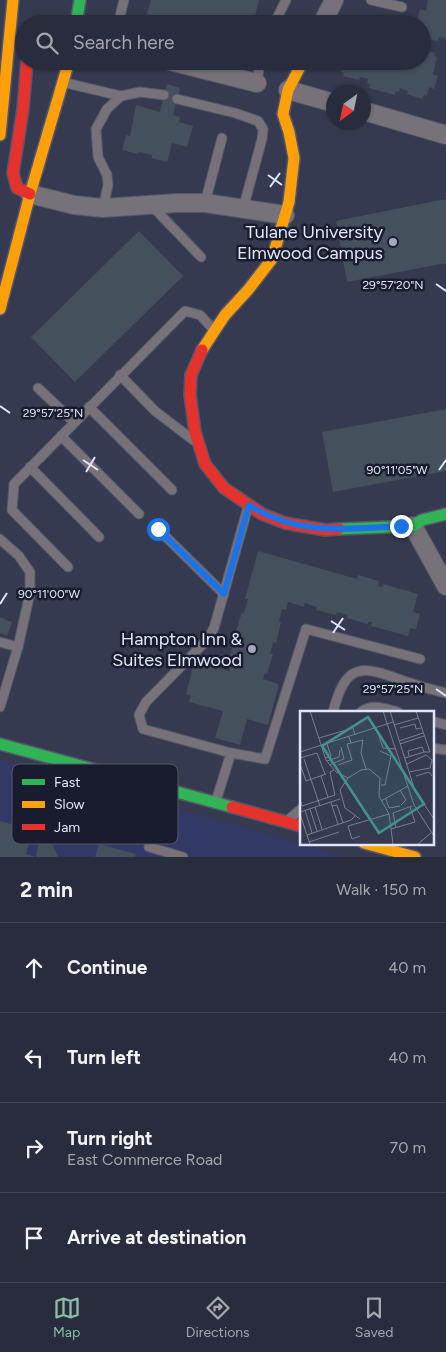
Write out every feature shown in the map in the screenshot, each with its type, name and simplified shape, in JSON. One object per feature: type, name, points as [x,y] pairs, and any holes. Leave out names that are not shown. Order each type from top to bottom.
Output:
[{"type":"main road","points":[[2,0],[9,38]]},
{"type":"main road","points":[[0,136],[13,0]]},
{"type":"main road","points":[[74,0],[75,15]]},
{"type":"main road","points":[[77,15],[80,0]]},
{"type":"main road","points":[[26,70],[23,109],[13,174],[18,188],[30,194]]},
{"type":"main road","points":[[0,309],[2,292],[67,70]]},
{"type":"main road","points":[[298,70],[288,90],[284,114],[294,158],[289,202],[272,259],[248,290],[225,314],[200,353],[191,375],[190,395],[195,432],[205,464],[224,488],[262,514],[285,523],[325,530],[412,526],[422,520],[446,514]]},
{"type":"main road","points":[[0,744],[73,764]]},
{"type":"main road","points":[[178,793],[300,826]]},
{"type":"main road","points":[[371,844],[401,848],[415,857]]},
{"type":"street","points":[[326,15],[334,0]]},
{"type":"street","points":[[205,70],[256,83]]},
{"type":"street","points":[[288,90],[326,101]]},
{"type":"street","points":[[371,113],[446,135]]},
{"type":"street","points":[[30,194],[74,205],[102,208],[205,203],[285,215]]},
{"type":"street","points":[[412,526],[446,586]]},
{"type":"lane","points":[[120,15],[124,0]]},
{"type":"lane","points":[[278,15],[286,0]]},
{"type":"lane","points":[[372,0],[402,7]]},
{"type":"lane","points":[[256,83],[258,70]]},
{"type":"lane","points":[[64,82],[121,96],[140,92],[164,95]]},
{"type":"lane","points":[[102,208],[108,184],[107,175],[98,157],[96,129],[107,109],[121,96]]},
{"type":"lane","points":[[177,99],[250,118],[258,121],[263,128],[262,139],[243,209]]},
{"type":"lane","points":[[205,203],[222,138]]},
{"type":"lane","points":[[151,205],[201,257]]},
{"type":"lane","points":[[68,567],[12,510],[14,484],[184,310],[200,315],[215,330]]},
{"type":"lane","points":[[120,375],[155,411],[199,445]]},
{"type":"lane","points":[[38,388],[74,422]]},
{"type":"lane","points":[[89,407],[172,490]]},
{"type":"lane","points":[[61,436],[139,514]]},
{"type":"lane","points":[[30,467],[99,537]]},
{"type":"lane","points":[[249,505],[214,628],[208,639],[146,702],[139,715],[143,729],[231,753],[265,759],[306,629],[420,659]]},
{"type":"lane","points":[[158,529],[224,594]]},
{"type":"lane","points":[[0,539],[19,556],[30,572],[30,594],[18,647],[0,707]]},
{"type":"lane","points":[[0,642],[18,647]]},
{"type":"lane","points":[[333,711],[341,687],[349,676],[362,670],[387,674],[421,687],[446,692]]},
{"type":"lane","points":[[362,711],[374,706],[394,711]]},
{"type":"lane","points":[[216,803],[231,753]]},
{"type":"lane","points":[[286,822],[300,810]]},
{"type":"lane","points":[[150,844],[149,847],[183,857]]},
{"type":"shaded area","points":[[0,760],[14,764],[12,764],[12,844],[178,844],[178,810],[346,857],[0,857]]},
{"type":"building","points":[[151,0],[259,0],[255,15],[146,15]]},
{"type":"building","points":[[428,0],[446,0],[446,39],[439,37],[438,41],[431,39],[431,15],[418,15],[420,9],[426,11]]},
{"type":"building","points":[[431,52],[435,53],[434,56],[437,57],[433,74],[438,76],[434,89],[429,87],[427,96],[424,95],[422,99],[407,94],[408,91],[400,88],[399,92],[396,91],[395,95],[371,89],[371,85],[367,83],[368,79],[360,77],[359,80],[343,76],[344,73],[341,72],[342,70],[431,70]]},
{"type":"building","points":[[167,84],[180,88],[173,115],[180,117],[179,122],[193,126],[187,147],[172,143],[167,162],[152,158],[152,155],[122,150],[126,135],[130,136],[136,105],[160,112]]},
{"type":"building","name":"Tulane University Elmwood Campus","points":[[446,199],[446,263],[347,282],[336,221]]},
{"type":"building","points":[[139,231],[183,276],[75,382],[31,337]]},
{"type":"building","points":[[446,409],[446,471],[333,492],[322,432]]},
{"type":"building","name":"Hampton Inn & Suites Elmwood","points":[[258,551],[357,579],[358,575],[379,581],[378,586],[382,587],[383,584],[418,594],[413,612],[420,614],[416,629],[410,628],[408,636],[371,626],[372,622],[368,622],[368,624],[347,618],[348,615],[337,612],[336,615],[316,610],[317,607],[305,603],[304,607],[288,602],[286,610],[282,609],[276,643],[273,642],[270,654],[273,654],[267,674],[265,673],[263,679],[279,684],[268,725],[247,719],[240,745],[215,738],[223,711],[189,702],[191,696],[186,694],[193,667],[199,669],[201,663],[229,671],[231,663],[228,662],[233,644],[236,644],[239,631],[236,631],[248,599],[245,599]]},
{"type":"building","points":[[0,617],[12,622],[7,636],[0,633]]},
{"type":"building","points":[[0,821],[12,824],[12,844],[29,844],[26,854],[36,857],[0,857]]},
{"type":"building","points":[[39,844],[53,844],[58,857],[36,857]]},
{"type":"building","points":[[99,844],[136,854],[135,857],[95,857]]},
{"type":"traffic: fast","points":[[78,15],[80,0]]},
{"type":"traffic: fast","points":[[339,529],[413,526],[422,520],[446,514]]},
{"type":"traffic: fast","points":[[0,744],[74,764]]},
{"type":"traffic: fast","points":[[178,792],[232,807]]},
{"type":"traffic: slow","points":[[0,135],[13,0]]},
{"type":"traffic: slow","points":[[0,309],[30,194],[66,70]]},
{"type":"traffic: slow","points":[[202,350],[225,315],[248,290],[272,259],[289,202],[294,158],[283,114],[288,90],[298,70]]},
{"type":"traffic: slow","points":[[368,844],[415,857]]},
{"type":"traffic: jam","points":[[26,70],[23,109],[13,173],[17,188],[30,194]]},
{"type":"traffic: jam","points":[[202,350],[191,375],[190,395],[195,432],[205,464],[224,488],[262,514],[285,523],[325,530],[339,529]]},
{"type":"traffic: jam","points":[[232,807],[300,826]]},
{"type":"place","name":"Tulane University Elmwood Campus","points":[[393,242]]},
{"type":"place","name":"Hampton Inn & Suites Elmwood","points":[[252,649]]},
{"type":"route","points":[[158,529],[224,594],[249,505],[262,514],[285,523],[325,530],[401,526]]}]
